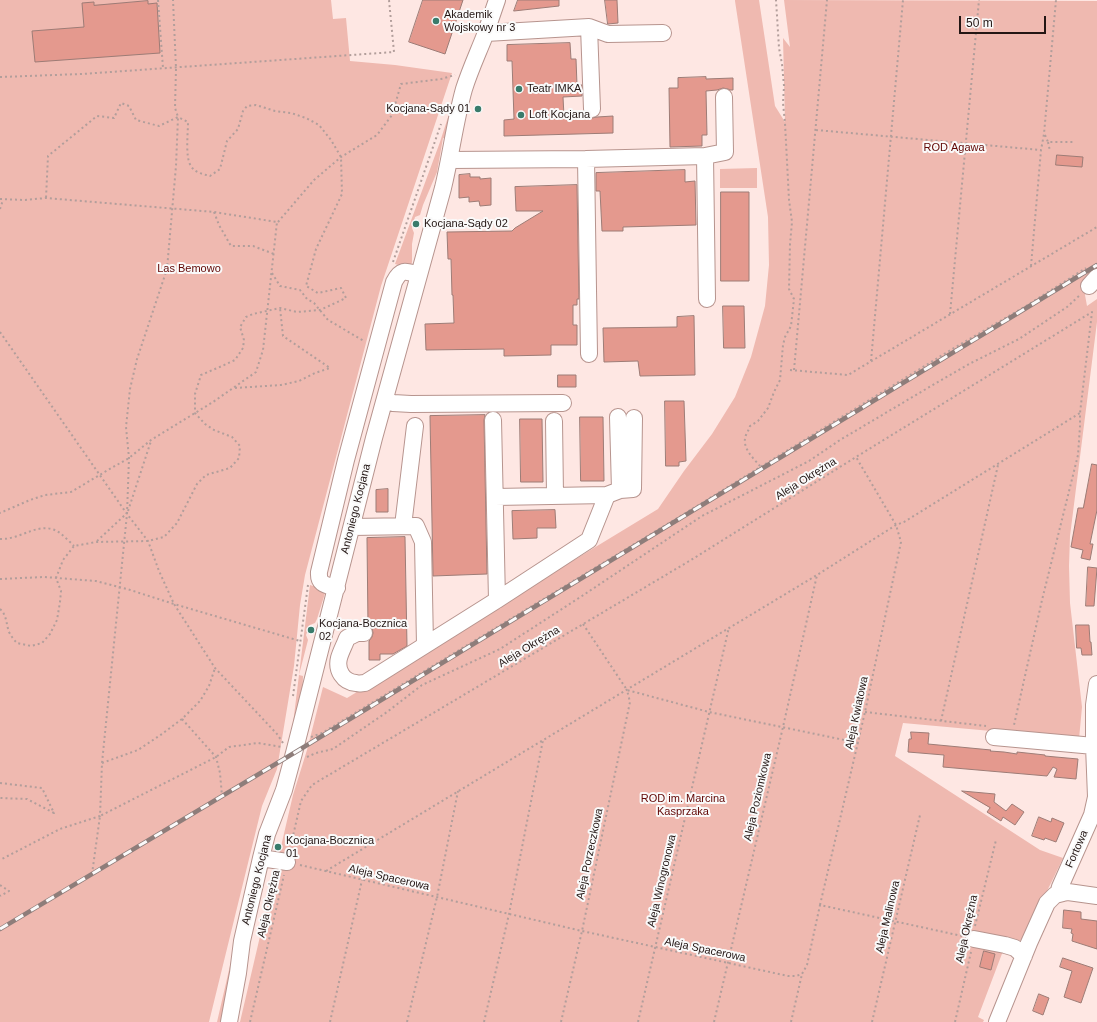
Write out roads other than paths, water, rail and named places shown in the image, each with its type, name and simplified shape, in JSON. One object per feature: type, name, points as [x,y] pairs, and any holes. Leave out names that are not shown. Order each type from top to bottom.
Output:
[{"type":"street","name":"Antoniego Kocjana","points":[[229,1022],[242,941],[267,834],[284,790],[384,400],[443,188],[464,90],[470,70],[486,33],[497,0]]},
{"type":"street","points":[[589,27],[592,109]]},
{"type":"street","points":[[486,33],[589,27],[608,34],[662,33]]},
{"type":"street","points":[[450,160],[705,156],[725,152],[724,97]]},
{"type":"street","points":[[705,156],[707,299]]},
{"type":"street","points":[[586,159],[589,354]]},
{"type":"street","points":[[337,588],[320,582],[318,572],[346,460],[394,282],[397,275],[401,272],[407,271],[419,275]]},
{"type":"street","points":[[384,400],[392,403],[411,404],[563,403]]},
{"type":"street","points":[[364,633],[357,633],[347,638],[339,659],[338,666],[341,676],[348,682],[355,684],[365,683],[589,540],[614,492],[626,418]]},
{"type":"street","points":[[493,420],[497,600]]},
{"type":"street","points":[[554,422],[555,495]]},
{"type":"street","points":[[403,526],[415,426]]},
{"type":"street","points":[[495,497],[614,492]]},
{"type":"street","points":[[352,527],[416,526],[423,542],[425,646]]},
{"type":"street","name":"Fortowa","points":[[1058,894],[1094,817],[1096,797],[1094,746],[1097,684]]},
{"type":"street","points":[[990,732],[1094,746]]},
{"type":"street","points":[[261,858],[287,862]]},
{"type":"street","points":[[997,1022],[1047,903],[1058,894],[1068,892],[1097,896]]},
{"type":"street","points":[[974,939],[1015,948],[1024,956]]},
{"type":"railway","points":[[0,929],[294,753],[1097,265]]},
{"type":"place","name":"Akademik Wojskowy nr 3","points":[[436,21]]},
{"type":"place","name":"Teatr IMKA","points":[[519,89]]},
{"type":"place","name":"Kocjana-Sądy 01","points":[[478,109]]},
{"type":"place","name":"Loft Kocjana","points":[[521,115]]},
{"type":"place","name":"Kocjana-Sądy 02","points":[[416,224]]},
{"type":"place","name":"Kocjana-Bocznica 02","points":[[311,630]]},
{"type":"place","name":"Kocjana-Bocznica 01","points":[[278,847]]},
{"type":"park label","name":"ROD Agawa","points":[[954,148]]},
{"type":"park label","name":"Las Bemowo","points":[[189,269]]},
{"type":"park label","name":"ROD im. Marcina Kasprzaka","points":[[683,805]]}]
